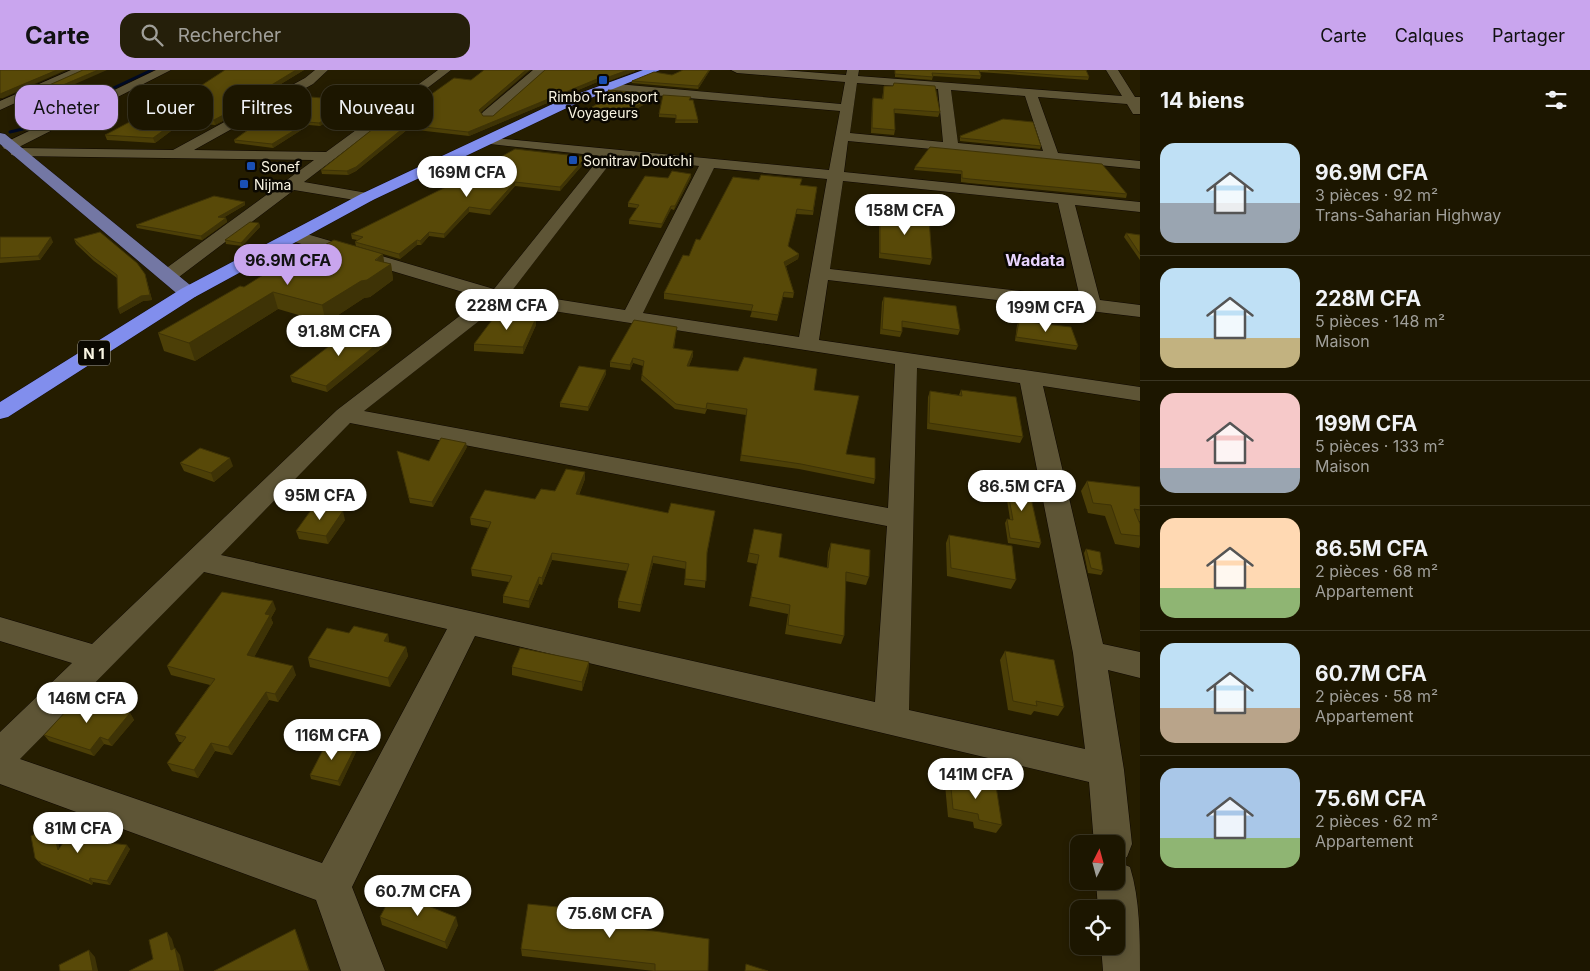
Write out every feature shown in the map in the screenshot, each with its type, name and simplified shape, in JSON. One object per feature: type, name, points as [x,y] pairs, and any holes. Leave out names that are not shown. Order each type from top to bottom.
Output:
[{"type":"highway","points":[[188,293],[367,197],[631,75],[654,70]]},
{"type":"highway","name":"N 1","points":[[0,412],[188,293]]},
{"type":"main road","points":[[8,145],[188,293]]},
{"type":"street","points":[[0,106],[81,70]]},
{"type":"street","points":[[8,145],[165,70]]},
{"type":"street","points":[[175,154],[309,81],[322,70]]},
{"type":"street","points":[[168,276],[445,70]]},
{"type":"street","points":[[488,115],[540,70]]},
{"type":"street","points":[[737,70],[852,74],[944,86],[1136,101]]},
{"type":"street","points":[[1112,70],[1136,101],[1140,114]]},
{"type":"street","points":[[808,345],[852,74]]},
{"type":"street","points":[[944,86],[951,147]]},
{"type":"street","points":[[606,87],[846,108]]},
{"type":"street","points":[[1030,93],[1052,157]]},
{"type":"street","points":[[842,136],[1140,165]]},
{"type":"street","points":[[490,140],[1140,207]]},
{"type":"street","points":[[8,145],[175,154],[331,156]]},
{"type":"street","points":[[0,755],[345,415],[498,296],[612,152]]},
{"type":"street","points":[[631,317],[709,162]]},
{"type":"street","points":[[291,185],[367,197]]},
{"type":"street","points":[[1065,199],[1092,306]]},
{"type":"street","points":[[294,236],[498,296],[808,345],[1140,394]]},
{"type":"street","points":[[820,273],[1140,312]]},
{"type":"street","points":[[891,721],[901,520],[906,359]]},
{"type":"street","points":[[1030,378],[1089,653],[1106,770],[1112,835]]},
{"type":"street","points":[[345,415],[901,520]]},
{"type":"street","points":[[198,560],[1106,770]]},
{"type":"street","points":[[362,971],[331,886],[466,622]]},
{"type":"street","points":[[0,629],[98,659]]},
{"type":"street","points":[[1089,653],[1140,665]]},
{"type":"street","points":[[0,768],[331,886]]},
{"type":"street","points":[[1117,890],[1125,971]]},
{"type":"building","points":[[0,70],[57,70],[21,85],[15,85],[15,88],[0,94]]},
{"type":"building","points":[[83,70],[98,70],[63,85],[49,85]]},
{"type":"building","points":[[225,70],[296,70],[271,85],[223,85],[223,115],[214,120],[213,85],[202,85]]},
{"type":"building","points":[[484,70],[526,70],[479,110],[483,116],[493,116],[545,70],[628,70],[603,79],[602,77],[468,132],[433,128],[433,93],[454,78],[471,80]]},
{"type":"building","points":[[683,70],[709,70],[698,86],[632,81],[654,72],[672,75]]},
{"type":"building","points":[[895,70],[979,70],[981,76],[932,73],[933,77],[895,74]]},
{"type":"building","points":[[988,70],[1086,70],[1089,77],[1066,76]]},
{"type":"building","points":[[894,83],[935,86],[940,112],[894,109],[895,130],[872,128],[873,98],[883,99],[884,86],[893,86]]},
{"type":"building","points":[[608,90],[658,94],[624,113],[592,107],[611,96]]},
{"type":"building","points":[[663,95],[691,97],[689,100],[693,100],[698,120],[676,120],[676,115],[659,114]]},
{"type":"building","points":[[311,97],[321,98],[321,122],[311,122]]},
{"type":"building","points":[[1003,119],[1033,122],[1041,146],[961,138],[960,136]]},
{"type":"building","points":[[128,123],[128,130],[164,130],[153,138],[105,135],[118,130],[118,128]]},
{"type":"building","points":[[248,130],[295,130],[272,144],[234,140]]},
{"type":"building","points":[[372,130],[401,130],[356,167],[347,171],[321,170]]},
{"type":"building","points":[[930,147],[1102,164],[1127,194],[962,178],[962,171],[915,167]]},
{"type":"building","points":[[515,149],[586,157],[560,187],[515,182],[490,210],[469,207],[444,234],[429,232],[420,241],[417,240],[399,254],[355,242],[363,237],[351,234],[456,182]]},
{"type":"building","points":[[672,171],[691,174],[675,206],[671,206],[662,224],[629,220],[639,205],[628,203],[645,176],[668,178]]},
{"type":"building","points":[[761,175],[802,179],[800,185],[817,187],[813,211],[797,209],[788,246],[799,254],[784,262],[794,293],[784,292],[778,315],[751,311],[753,305],[664,293],[683,255],[689,256],[696,239],[700,240],[733,177],[759,180]]},
{"type":"building","points":[[214,196],[245,202],[218,217],[226,218],[201,236],[136,225]]},
{"type":"building","points":[[880,214],[929,219],[932,259],[880,253]]},
{"type":"building","points":[[250,222],[259,223],[241,243],[225,240]]},
{"type":"building","points":[[100,232],[137,263],[145,274],[150,295],[141,296],[118,309],[117,275],[74,239]]},
{"type":"building","points":[[1126,233],[1140,235],[1140,254]]},
{"type":"building","points":[[0,237],[51,237],[38,256],[0,258]]},
{"type":"building","points":[[334,240],[383,254],[375,260],[391,264],[322,305],[273,292],[189,343],[158,333],[240,286],[244,287],[296,254],[304,256]]},
{"type":"building","points":[[884,297],[956,306],[960,330],[902,321],[902,332],[882,329]]},
{"type":"building","points":[[498,312],[536,318],[523,347],[474,344]]},
{"type":"building","points":[[634,320],[677,327],[673,348],[693,351],[687,366],[738,371],[744,357],[817,369],[814,390],[859,396],[846,454],[875,458],[875,479],[801,464],[741,455],[747,409],[707,403],[706,409],[676,404],[642,375],[644,361],[633,358],[630,365],[610,362]]},
{"type":"building","points":[[1019,321],[1071,327],[1078,346],[1016,337]]},
{"type":"building","points":[[354,327],[387,336],[326,386],[290,376]]},
{"type":"building","points":[[579,366],[606,370],[588,407],[560,403]]},
{"type":"building","points":[[961,390],[1016,397],[1023,437],[929,423],[930,391],[962,396]]},
{"type":"building","points":[[441,438],[466,443],[432,502],[409,498],[397,451],[429,461]]},
{"type":"building","points":[[200,448],[230,458],[211,473],[180,463]]},
{"type":"building","points":[[566,469],[585,472],[576,494],[668,513],[671,503],[715,511],[707,552],[706,581],[685,579],[686,562],[653,556],[641,605],[618,601],[629,564],[552,553],[542,578],[539,577],[529,601],[503,596],[512,576],[471,569],[491,522],[470,518],[485,490],[535,499],[541,489],[555,491]]},
{"type":"building","points":[[1005,476],[1027,480],[1041,543],[1010,538],[1007,519],[1013,520]]},
{"type":"building","points":[[1087,481],[1140,487],[1140,510],[1134,509],[1140,524],[1140,536],[1121,534],[1111,505],[1093,503]]},
{"type":"building","points":[[314,506],[343,511],[326,536],[296,531]]},
{"type":"building","points":[[754,529],[782,534],[779,557],[828,568],[831,543],[870,550],[869,577],[846,572],[844,636],[788,625],[790,605],[751,597],[759,555],[749,553]]},
{"type":"building","points":[[949,535],[1012,546],[1016,580],[951,568]]},
{"type":"building","points":[[1086,549],[1100,552],[1103,571],[1091,568]]},
{"type":"building","points":[[222,592],[273,601],[265,614],[270,615],[247,655],[293,666],[275,694],[266,692],[228,747],[211,743],[194,770],[167,763],[186,737],[175,734],[215,679],[167,666]]},
{"type":"building","points":[[354,626],[388,634],[384,641],[406,647],[388,678],[308,658],[327,628],[349,633]]},
{"type":"building","points":[[520,648],[589,662],[582,682],[512,667]]},
{"type":"building","points":[[1005,651],[1054,660],[1064,707],[1036,701],[1037,706],[1013,701]]},
{"type":"building","points":[[78,698],[130,713],[108,740],[100,737],[90,750],[44,735]]},
{"type":"building","points":[[327,742],[355,748],[338,781],[310,775]]},
{"type":"building","points":[[950,777],[996,786],[1002,825],[979,820],[978,814],[953,809]]},
{"type":"building","points":[[52,826],[58,850],[73,829],[97,836],[94,841],[127,845],[107,881],[90,878],[89,881],[38,861],[35,858],[31,836]]},
{"type":"building","points":[[393,892],[456,917],[445,942],[380,917]]},
{"type":"building","points":[[528,904],[627,914],[626,927],[709,939],[708,971],[655,971],[655,964],[521,949]]},
{"type":"building","points":[[295,929],[309,971],[214,971]]},
{"type":"building","points":[[167,932],[171,950],[175,948],[180,971],[129,971],[153,959],[149,940]]},
{"type":"building","points":[[89,950],[93,971],[60,971],[59,965]]},
{"type":"building","points":[[746,964],[768,971],[745,971]]},
{"type":"waterway","points":[[10,132],[31,127],[152,70]]},
{"type":"place","name":"Rimbo Transport Voyageurs","points":[[603,80]]},
{"type":"place","name":"Sonitrav Doutchi","points":[[573,160]]},
{"type":"place","name":"Sonef","points":[[251,166]]},
{"type":"place","name":"Nijma","points":[[244,184]]},
{"type":"district","name":"Wadata","points":[[1035,260]]}]
